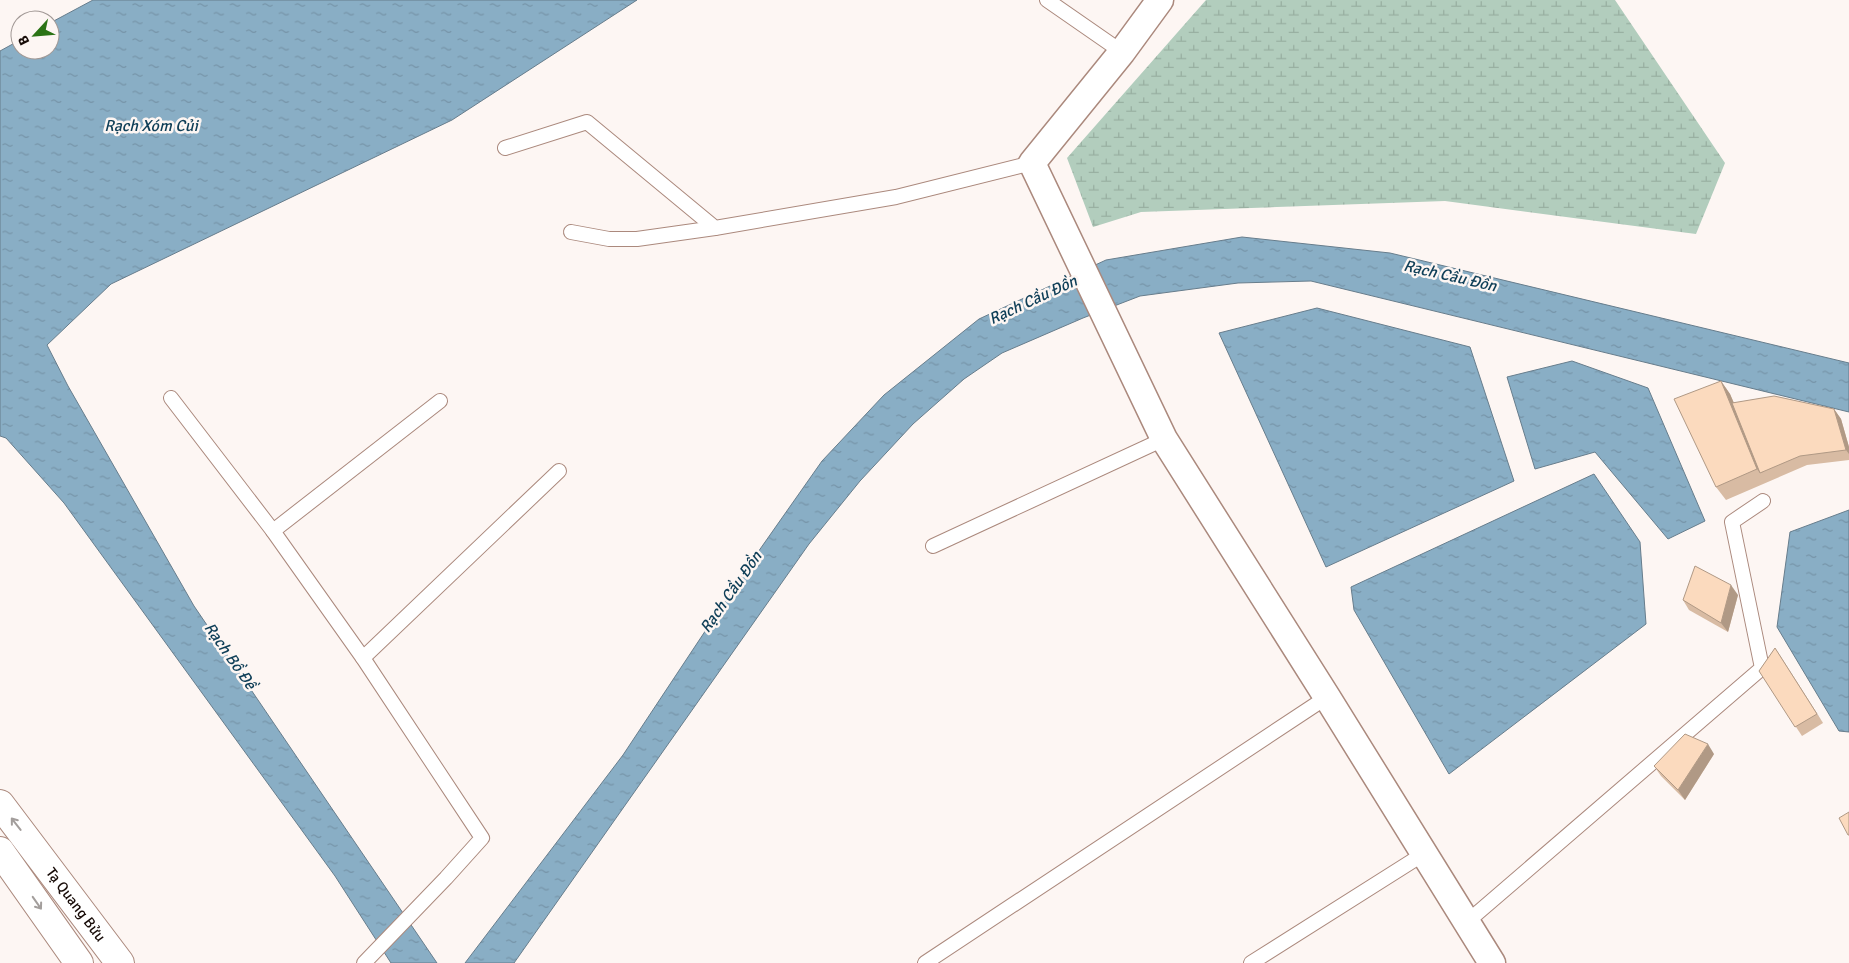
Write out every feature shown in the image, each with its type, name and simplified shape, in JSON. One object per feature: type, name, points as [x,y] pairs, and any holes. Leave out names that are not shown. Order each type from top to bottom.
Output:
[{"type":"main road","name":"Tạ Quang Bửu","points":[[0,804],[33,845],[120,963]]},
{"type":"main road","name":"Tạ Quang Bửu","points":[[5,857],[79,963]]},
{"type":"street","points":[[1160,0],[1122,52],[1032,163],[1164,439],[1425,853],[1492,963]]},
{"type":"lane","points":[[1047,0],[1122,52]]},
{"type":"lane","points":[[505,148],[587,122],[715,228]]},
{"type":"lane","points":[[571,232],[609,239],[637,239],[715,228],[896,198],[1032,163]]},
{"type":"lane","points":[[171,398],[274,531],[363,658],[482,838],[364,963]]},
{"type":"lane","points":[[274,531],[440,401]]},
{"type":"lane","points":[[933,546],[1164,439]]},
{"type":"lane","points":[[363,658],[559,471]]},
{"type":"lane","points":[[1467,922],[1762,668],[1732,522],[1763,501]]},
{"type":"lane","points":[[926,963],[1327,697]]},
{"type":"lane","points":[[1251,963],[1425,853]]},
{"type":"green space","points":[[1206,0],[1615,0],[1725,163],[1696,234],[1445,201],[1141,212],[1093,227],[1067,158]]},
{"type":"water","name":"Rạch Xóm Củi","points":[[93,0],[637,0],[452,120],[111,284],[47,345],[68,386],[194,606],[437,963],[391,963],[335,876],[64,503],[6,438],[0,436],[0,51],[10,46],[10,60],[60,60],[60,18]]},
{"type":"water","name":"Rạch Cầu Đồn","points":[[1242,237],[1390,253],[1849,363],[1849,412],[1311,281],[1238,283],[1140,296],[1083,318],[1002,353],[964,379],[913,424],[860,481],[809,544],[514,963],[465,963],[623,755],[751,562],[822,461],[884,395],[979,319],[1106,260]]},
{"type":"water","points":[[1317,308],[1470,347],[1514,481],[1326,567],[1219,333]]},
{"type":"water","points":[[1572,361],[1648,388],[1705,521],[1668,539],[1595,452],[1535,469],[1507,377]]},
{"type":"water","points":[[1594,474],[1640,542],[1646,624],[1449,774],[1354,610],[1351,587]]},
{"type":"water","points":[[1849,510],[1849,732],[1839,731],[1777,627],[1790,532]]},
{"type":"building","points":[[1721,381],[1757,469],[1716,487],[1674,399]]},
{"type":"building","points":[[1774,396],[1834,409],[1846,450],[1800,456],[1760,473],[1732,403]]},
{"type":"building","points":[[1695,566],[1731,585],[1721,623],[1683,600]]},
{"type":"building","points":[[1775,648],[1817,714],[1795,727],[1759,671]]},
{"type":"building","points":[[1685,734],[1708,744],[1678,790],[1654,766]]},
{"type":"building","points":[[1849,812],[1849,835],[1848,835],[1839,818]]},
{"type":"water label","name":"Rạch Bồ Đề","points":[[230,656]]}]
